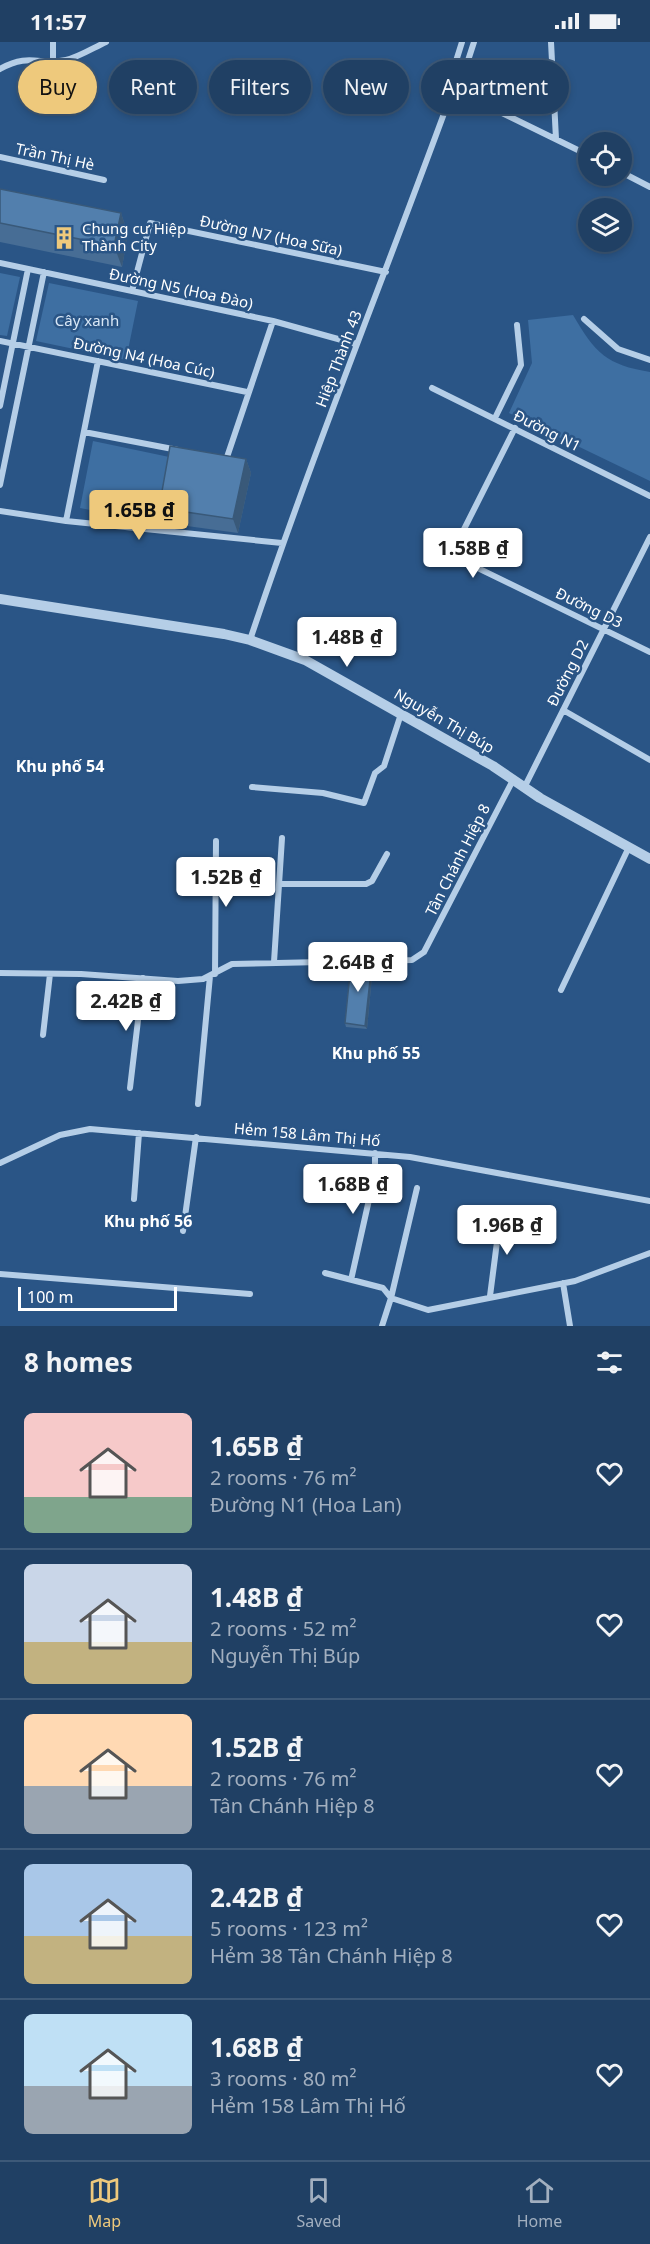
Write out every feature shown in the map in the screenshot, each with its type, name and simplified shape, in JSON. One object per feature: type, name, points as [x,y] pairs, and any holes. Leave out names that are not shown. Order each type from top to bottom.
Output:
[{"type":"street","points":[[27,60],[53,60],[53,42]]},
{"type":"street","points":[[65,60],[106,42]]},
{"type":"street","name":"Hiệp Thành 43","points":[[456,60],[462,42]]},
{"type":"street","name":"Hiệp Thành 43","points":[[468,60],[474,42]]},
{"type":"street","points":[[551,42],[555,139]]},
{"type":"street","points":[[0,69],[18,61]]},
{"type":"street","name":"Hiệp Thành 43","points":[[250,640],[282,543],[444,114]]},
{"type":"street","points":[[504,114],[578,150]]},
{"type":"street","name":"Trần Thị Hè","points":[[0,157],[104,180]]},
{"type":"street","points":[[632,178],[650,187]]},
{"type":"street","name":"Đường N7 (Hoa Sữa)","points":[[132,291],[150,223],[386,272]]},
{"type":"street","name":"Đường N5 (Hoa Đào)","points":[[0,263],[273,321],[356,344]]},
{"type":"street","points":[[0,406],[28,269]]},
{"type":"street","points":[[0,485],[44,272]]},
{"type":"street","points":[[584,319],[618,349],[650,360]]},
{"type":"street","points":[[215,458],[226,460],[247,392],[273,321]]},
{"type":"street","points":[[495,418],[521,365],[517,325]]},
{"type":"street","name":"Đường N4 (Hoa Cúc)","points":[[0,341],[247,392]]},
{"type":"street","points":[[66,521],[98,361]]},
{"type":"street","name":"Đường N1","points":[[432,388],[650,496]]},
{"type":"street","name":"Đường D3","points":[[515,428],[451,555],[650,652]]},
{"type":"street","points":[[84,432],[182,451]]},
{"type":"street","points":[[0,511],[66,521],[282,543]]},
{"type":"street","name":"Đường D2","points":[[524,788],[650,537]]},
{"type":"street","name":"Nguyễn Thị Búp","points":[[0,599],[250,640],[305,660],[650,859]]},
{"type":"street","points":[[563,710],[650,760]]},
{"type":"street","points":[[252,787],[339,796],[364,803],[375,773],[384,766],[401,714]]},
{"type":"street","name":"Tân Chánh Hiệp 8","points":[[0,973],[177,981],[212,975],[232,963],[406,961],[424,952],[513,780]]},
{"type":"street","points":[[274,962],[282,838]]},
{"type":"street","points":[[198,1104],[212,975],[216,841]]},
{"type":"street","points":[[561,990],[629,847]]},
{"type":"street","points":[[279,884],[366,884],[372,881],[387,854]]},
{"type":"street","points":[[43,1035],[50,974]]},
{"type":"street","points":[[130,1088],[143,978]]},
{"type":"street","name":"Hẻm 158 Lâm Thị Hố","points":[[0,1163],[69,1132],[90,1129],[411,1156],[650,1201]]},
{"type":"street","points":[[134,1199],[139,1133]]},
{"type":"street","points":[[183,1231],[196,1137]]},
{"type":"street","points":[[351,1280],[375,1173],[375,1153]]},
{"type":"street","points":[[382,1326],[391,1298],[417,1188]]},
{"type":"street","points":[[490,1296],[501,1211]]},
{"type":"street","points":[[326,1273],[383,1288],[391,1298],[428,1310],[563,1283],[650,1253]]},
{"type":"street","points":[[0,1274],[250,1294]]},
{"type":"street","points":[[563,1283],[570,1326]]},
{"type":"green space","points":[[0,273],[20,277],[7,336],[0,335]]},
{"type":"green space","name":"Cây xanh","points":[[49,283],[138,301],[126,360],[36,341]]},
{"type":"green space","points":[[573,315],[588,339],[604,355],[623,365],[650,372],[650,481],[509,413],[532,363],[528,320]]},
{"type":"green space","points":[[93,441],[174,458],[161,524],[80,508]]},
{"type":"building","points":[[0,189],[121,213],[114,246],[0,223]]},
{"type":"building","points":[[170,446],[246,459],[233,519],[159,508]]},
{"type":"building","points":[[372,962],[365,1026],[345,1023],[351,963]]},
{"type":"place","name":"Chung cư Hiệp Thành City","points":[[64,238]]},
{"type":"district","name":"Khu phố 54","points":[[60,766]]},
{"type":"district","name":"Khu phố 55","points":[[376,1053]]},
{"type":"district","name":"Khu phố 56","points":[[148,1221]]}]
